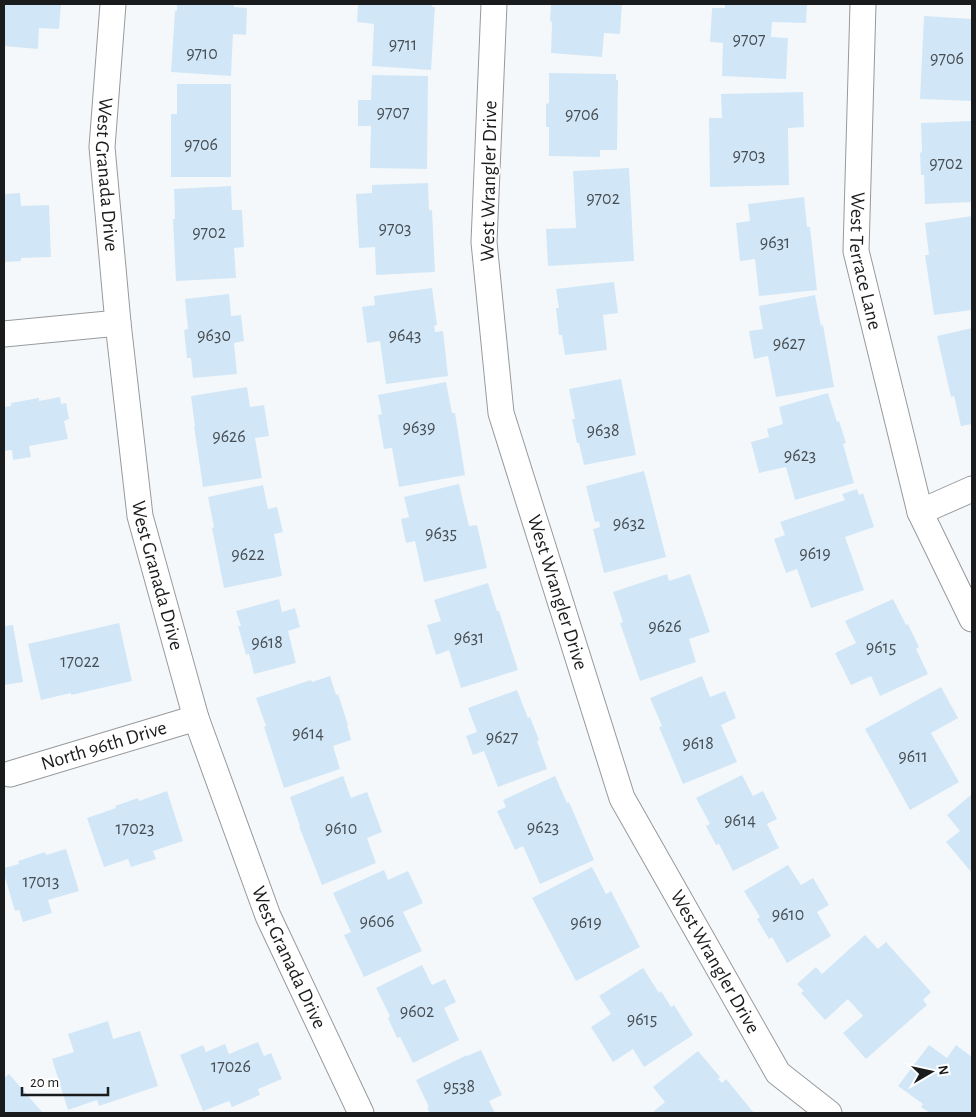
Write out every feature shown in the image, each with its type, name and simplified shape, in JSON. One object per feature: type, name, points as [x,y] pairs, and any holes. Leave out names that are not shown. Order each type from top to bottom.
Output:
[{"type":"street","name":"West Granada Drive","points":[[113,4],[102,147],[118,323],[140,516],[196,718],[268,916],[357,1112]]},
{"type":"street","name":"West Wrangler Drive","points":[[494,4],[484,242],[501,413],[622,798],[778,1073],[829,1113]]},
{"type":"street","name":"West Terrace Lane","points":[[863,4],[856,250],[920,512],[972,619]]},
{"type":"street","points":[[4,334],[118,323]]},
{"type":"street","points":[[920,512],[972,489]]},
{"type":"street","name":"North 96th Drive","points":[[10,774],[196,718]]},
{"type":"building","points":[[4,4],[61,4],[59,29],[39,28],[38,49],[4,46]]},
{"type":"building","points":[[177,4],[234,4],[234,7],[247,8],[246,35],[233,34],[231,76],[171,72]]},
{"type":"building","points":[[358,4],[433,4],[432,7],[435,7],[431,70],[372,66],[374,24],[357,22]]},
{"type":"building","points":[[551,4],[622,4],[620,34],[604,33],[602,57],[551,53]]},
{"type":"building","points":[[725,4],[807,4],[806,23],[772,22],[771,37],[788,38],[786,79],[722,76],[723,43],[710,42],[712,8],[725,8]]},
{"type":"building","points":[[924,16],[972,19],[972,101],[920,99]]},
{"type":"building","points":[[549,73],[616,74],[616,80],[618,80],[617,150],[600,150],[600,157],[549,156],[549,127],[546,127],[546,104],[549,103]]},
{"type":"building","points":[[372,75],[428,76],[427,169],[370,168],[371,126],[358,126],[358,100],[371,100]]},
{"type":"building","points":[[177,84],[231,84],[231,177],[171,177],[171,114],[177,114]]},
{"type":"building","points":[[803,92],[804,127],[788,128],[789,185],[710,187],[709,118],[722,118],[721,94]]},
{"type":"building","points":[[972,121],[972,202],[925,204],[924,175],[921,175],[921,123]]},
{"type":"building","points":[[629,168],[634,261],[548,266],[546,229],[576,228],[573,171]]},
{"type":"building","points":[[428,183],[429,210],[432,210],[435,272],[376,275],[375,247],[359,248],[356,194],[372,193],[372,185]]},
{"type":"building","points":[[231,186],[232,210],[242,210],[244,247],[234,248],[236,278],[176,281],[173,219],[175,219],[174,189]]},
{"type":"building","points":[[20,193],[21,206],[49,205],[51,257],[21,258],[21,261],[4,262],[4,194]]},
{"type":"building","points":[[804,197],[807,227],[810,227],[817,290],[759,296],[755,259],[740,261],[736,223],[750,221],[748,204]]},
{"type":"building","points":[[972,216],[972,310],[934,315],[925,255],[929,255],[925,223]]},
{"type":"building","points":[[614,282],[618,313],[603,315],[607,350],[565,355],[562,335],[559,335],[556,308],[559,308],[556,289]]},
{"type":"building","points":[[432,288],[437,325],[434,326],[435,332],[443,331],[448,376],[386,384],[380,341],[367,343],[362,307],[375,305],[374,296]]},
{"type":"building","points":[[229,294],[231,316],[241,315],[244,341],[234,343],[237,374],[193,378],[191,358],[187,358],[184,330],[188,329],[185,299]]},
{"type":"building","points":[[815,295],[821,326],[823,325],[834,387],[776,397],[768,356],[754,359],[749,331],[763,329],[759,306]]},
{"type":"building","points":[[972,328],[972,424],[961,426],[954,396],[951,397],[937,336]]},
{"type":"building","points":[[621,379],[636,455],[584,465],[572,419],[575,419],[569,389]]},
{"type":"building","points":[[446,382],[452,413],[455,413],[465,475],[399,487],[392,448],[384,449],[378,415],[382,414],[378,395]]},
{"type":"building","points":[[247,387],[250,407],[264,405],[269,436],[255,438],[262,478],[203,487],[191,396]]},
{"type":"building","points":[[828,393],[846,443],[843,444],[854,483],[795,500],[786,467],[759,473],[751,442],[769,437],[767,429],[783,424],[779,407]]},
{"type":"building","points":[[60,397],[61,404],[66,403],[69,419],[64,421],[68,439],[29,446],[31,457],[13,460],[12,450],[4,451],[4,407],[11,406],[11,403],[39,398],[39,401]]},
{"type":"building","points":[[644,471],[666,557],[604,573],[593,529],[600,527],[599,521],[595,522],[586,486]]},
{"type":"building","points":[[459,484],[469,526],[477,525],[487,568],[424,582],[415,541],[406,543],[401,519],[409,517],[404,497]]},
{"type":"building","points":[[263,485],[268,509],[277,507],[283,532],[274,534],[282,576],[224,588],[208,497]]},
{"type":"building","points":[[857,489],[859,495],[863,493],[874,527],[845,537],[864,590],[811,608],[797,569],[786,573],[774,539],[785,535],[780,522],[845,500],[842,494]]},
{"type":"building","points":[[667,574],[669,581],[690,574],[710,632],[689,639],[696,662],[640,681],[620,623],[623,622],[613,592]]},
{"type":"building","points":[[488,583],[518,670],[461,688],[449,650],[436,655],[427,625],[441,621],[434,600]]},
{"type":"building","points":[[279,599],[282,612],[295,608],[300,627],[288,631],[296,663],[254,674],[249,654],[246,655],[238,626],[241,626],[236,611]]},
{"type":"building","points":[[893,599],[919,647],[916,649],[928,674],[880,696],[871,676],[851,685],[835,653],[856,643],[845,621]]},
{"type":"building","points":[[119,623],[132,681],[41,700],[28,644]]},
{"type":"building","points":[[13,625],[23,682],[4,685],[4,626]]},
{"type":"building","points":[[330,676],[336,695],[338,694],[351,740],[333,746],[340,769],[284,788],[256,698],[311,680],[312,682]]},
{"type":"building","points":[[702,676],[710,697],[725,691],[736,718],[721,725],[737,762],[683,784],[659,727],[662,726],[650,698]]},
{"type":"building","points":[[941,687],[958,718],[931,733],[959,782],[910,810],[865,729]]},
{"type":"building","points":[[517,690],[539,740],[537,741],[547,769],[498,787],[484,751],[473,755],[466,736],[477,732],[468,708]]},
{"type":"building","points":[[742,775],[753,796],[763,791],[777,819],[767,824],[779,848],[733,871],[719,844],[716,845],[706,826],[710,824],[696,798]]},
{"type":"building","points":[[343,776],[351,798],[367,792],[382,832],[367,838],[376,863],[322,885],[290,797]]},
{"type":"building","points":[[555,776],[567,803],[569,802],[594,860],[540,884],[523,846],[515,850],[497,811],[506,807],[503,800]]},
{"type":"building","points":[[167,791],[183,841],[153,851],[156,859],[131,867],[128,859],[104,867],[87,818],[138,798],[139,801]]},
{"type":"building","points":[[972,794],[972,873],[946,842],[960,831],[947,815]]},
{"type":"building","points":[[66,849],[79,891],[48,900],[52,913],[23,922],[19,910],[15,911],[4,868],[19,864],[18,861],[45,852],[46,855]]},
{"type":"building","points":[[788,865],[801,885],[813,878],[829,905],[817,912],[831,936],[787,963],[772,937],[769,939],[757,919],[760,917],[744,891]]},
{"type":"building","points":[[592,867],[606,894],[611,891],[640,947],[576,981],[532,898]]},
{"type":"building","points":[[384,870],[388,880],[408,871],[423,903],[403,912],[422,951],[364,977],[344,935],[351,932],[333,893]]},
{"type":"building","points":[[865,935],[878,949],[886,942],[931,992],[923,1000],[927,1005],[866,1059],[843,1033],[863,1016],[848,999],[825,1020],[801,993],[804,991],[797,984],[816,967],[822,974]]},
{"type":"building","points":[[422,965],[432,985],[445,979],[456,1002],[444,1008],[459,1040],[413,1063],[400,1037],[397,1038],[388,1018],[390,1016],[376,988]]},
{"type":"building","points":[[643,968],[659,993],[661,991],[671,1007],[674,1005],[693,1035],[644,1067],[633,1049],[613,1062],[591,1027],[611,1014],[599,996]]},
{"type":"building","points":[[108,1021],[113,1039],[140,1031],[158,1086],[99,1106],[97,1100],[68,1110],[52,1059],[74,1052],[68,1034]]},
{"type":"building","points":[[258,1042],[264,1056],[271,1053],[282,1079],[258,1089],[260,1095],[232,1107],[229,1101],[203,1111],[180,1055],[203,1045],[206,1052],[225,1044],[229,1054]]},
{"type":"building","points":[[929,1045],[947,1058],[956,1045],[972,1057],[972,1113],[930,1113],[921,1107],[923,1104],[898,1086]]},
{"type":"building","points":[[481,1050],[502,1095],[489,1101],[495,1113],[430,1113],[416,1080]]},
{"type":"building","points":[[698,1051],[720,1077],[718,1079],[722,1083],[726,1079],[754,1113],[653,1112],[665,1102],[653,1087]]},
{"type":"building","points":[[9,1074],[43,1113],[4,1113],[4,1078]]}]
